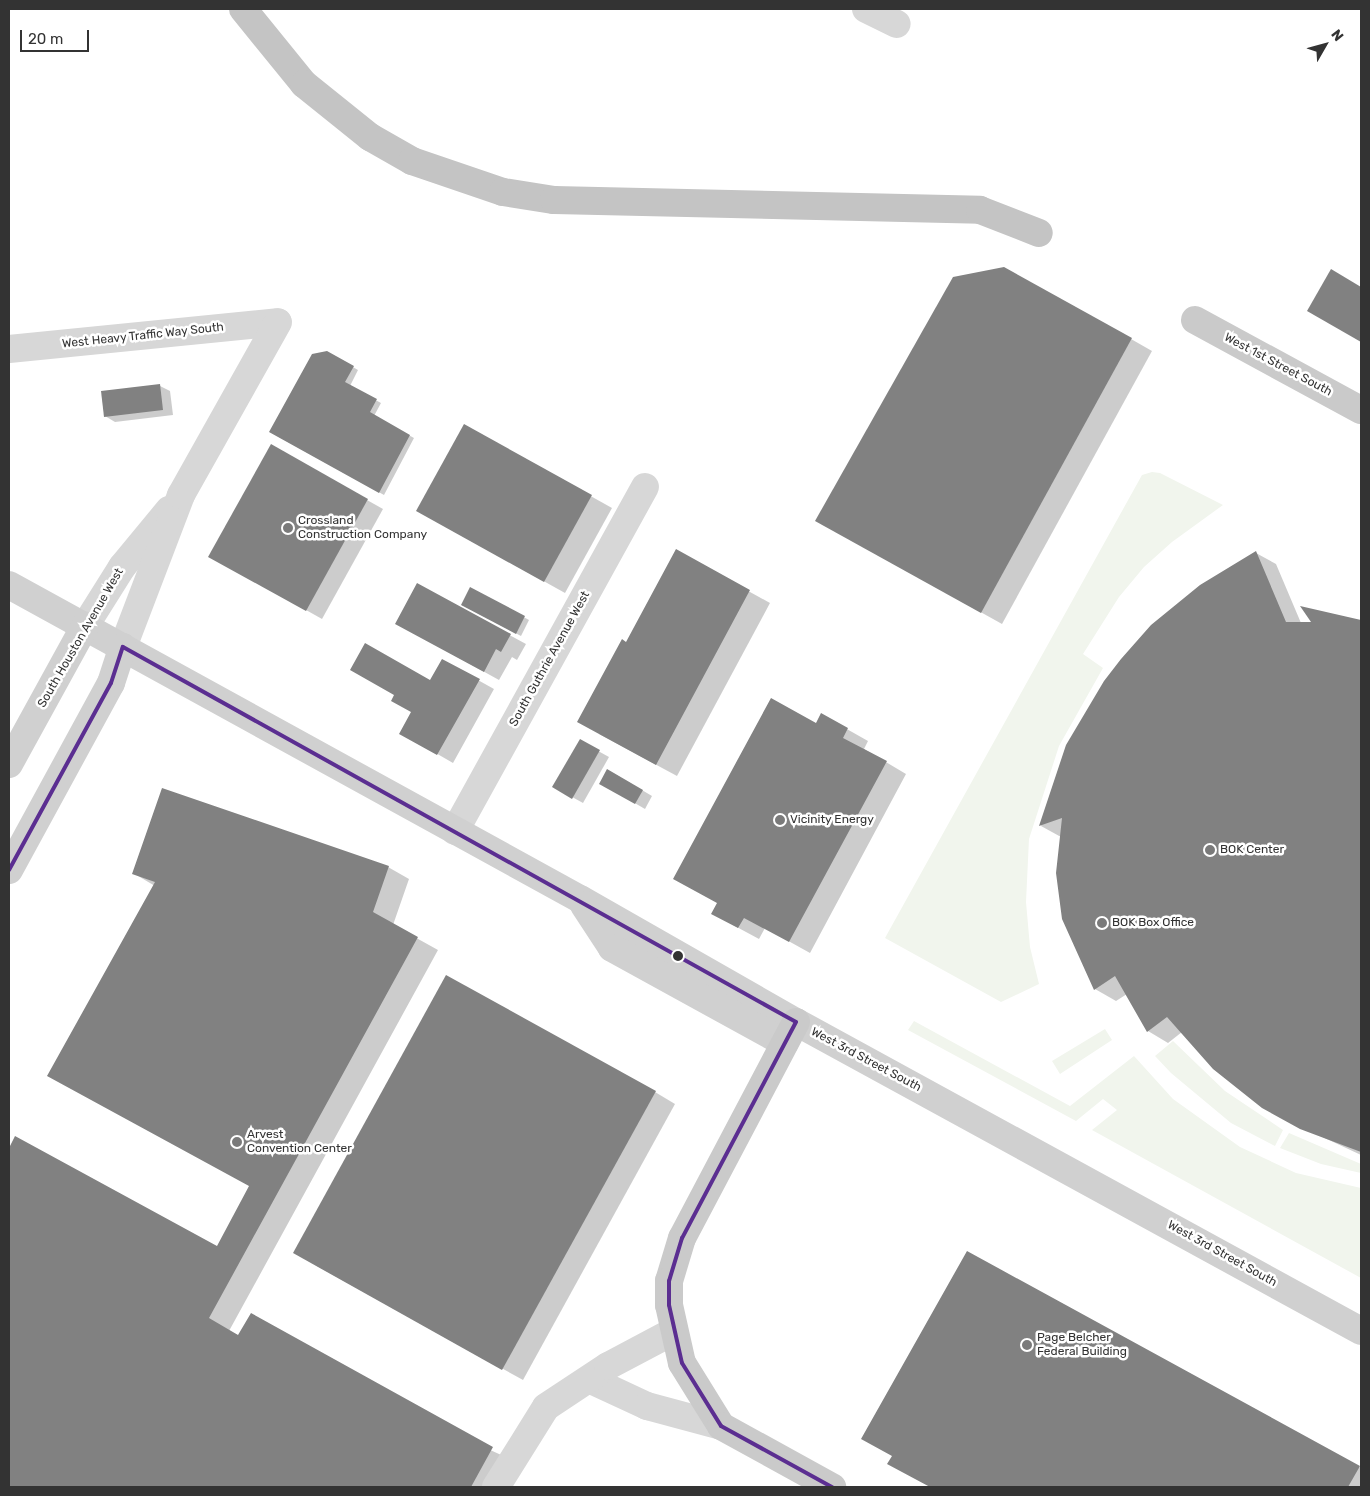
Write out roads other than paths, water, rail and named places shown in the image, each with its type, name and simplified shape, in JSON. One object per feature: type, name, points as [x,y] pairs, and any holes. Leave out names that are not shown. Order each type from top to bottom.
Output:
[{"type":"highway","points":[[243,9],[304,84],[370,138],[412,161],[457,179],[503,192],[554,200],[980,210],[1039,233]]},
{"type":"main road","name":"West 1st Street South","points":[[1195,320],[1361,410]]},
{"type":"main road","name":"West 3rd Street South","points":[[9,585],[580,899],[790,1033],[1361,1331]]},
{"type":"main road","name":"South Houston Avenue West","points":[[9,764],[85,626]]},
{"type":"main road","name":"South Houston Avenue West","points":[[9,870],[111,683],[123,647]]},
{"type":"main road","points":[[790,1033],[682,1238],[669,1281],[669,1304],[682,1363],[722,1426],[832,1487]]},
{"type":"street","points":[[866,9],[897,24]]},
{"type":"street","name":"West Heavy Traffic Way South","points":[[9,349],[278,322]]},
{"type":"street","name":"South Houston Avenue West","points":[[123,647],[181,495],[278,322]]},
{"type":"street","name":"South Guthrie Avenue West","points":[[455,831],[645,487]]},
{"type":"street","name":"South Houston Avenue West","points":[[85,626],[122,567],[181,495]]},
{"type":"street","points":[[503,1476],[546,1407],[563,1394],[591,1380],[608,1366],[674,1331]]},
{"type":"street","points":[[591,1380],[670,1414],[722,1426]]},
{"type":"place","name":"Crossland Construction Company","points":[[288,528]]},
{"type":"place","name":"Vicinity Energy","points":[[780,820]]},
{"type":"place","name":"BOK Center","points":[[1210,850]]},
{"type":"place","name":"BOK Box Office","points":[[1102,923]]},
{"type":"place","name":"Arvest Convention Center","points":[[237,1142]]},
{"type":"place","name":"Page Belcher Federal Building","points":[[1027,1345]]}]
